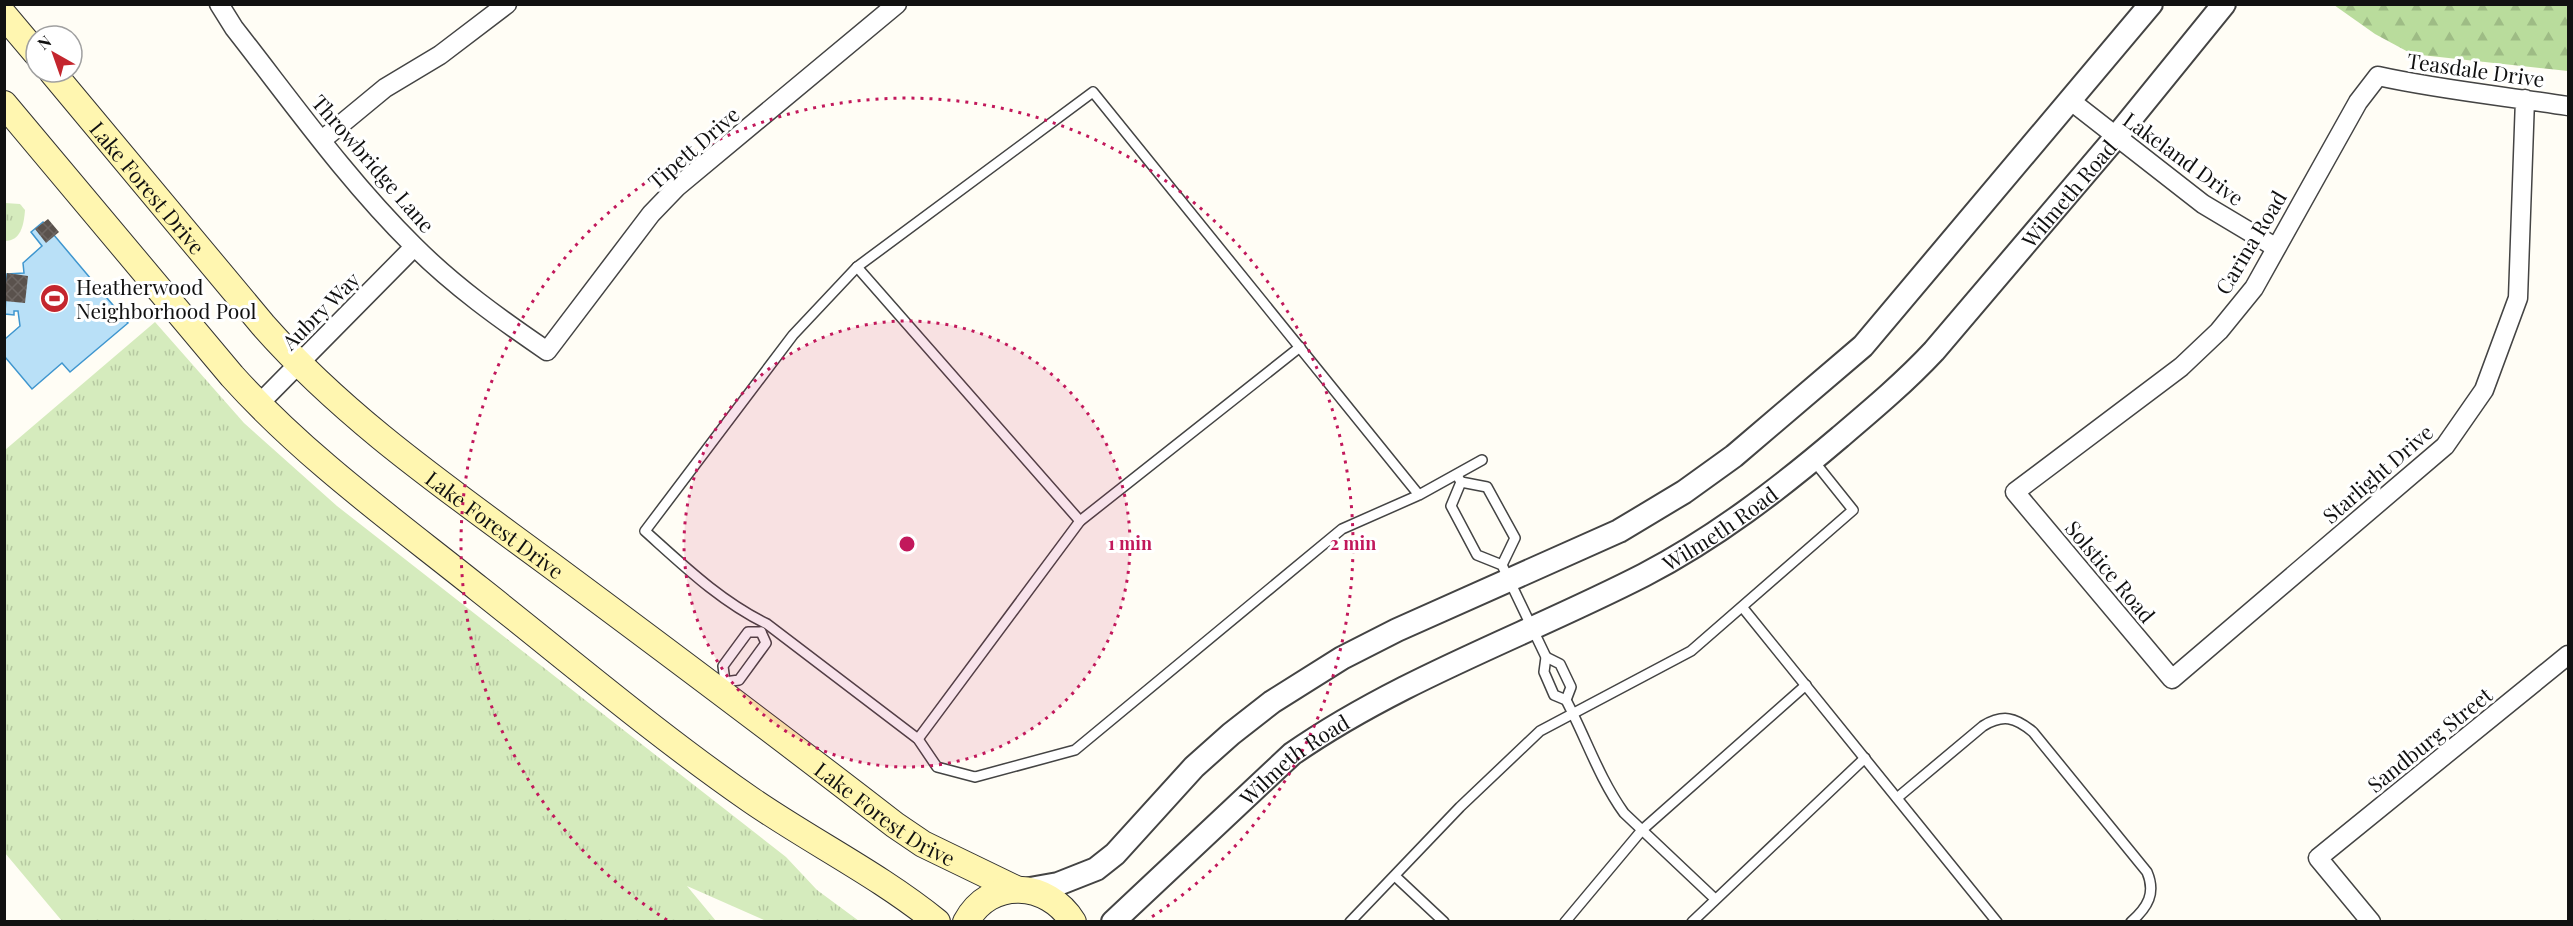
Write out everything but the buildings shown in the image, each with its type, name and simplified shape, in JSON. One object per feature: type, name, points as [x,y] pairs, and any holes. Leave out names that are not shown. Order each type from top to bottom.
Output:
[{"type":"main road","points":[[4,15],[24,39]]},
{"type":"main road","name":"Lake Forest Drive","points":[[62,84],[298,364],[383,440],[722,686],[895,825],[923,844],[1022,889],[1054,900],[1073,921]]},
{"type":"main road","points":[[4,104],[258,405],[339,477],[739,791],[802,835],[912,901],[937,921]]},
{"type":"main road","points":[[966,921],[978,905],[990,897],[1022,889]]},
{"type":"street","name":"Throwbridge Lane","points":[[219,4],[234,28],[358,186],[414,246],[477,302],[547,351]]},
{"type":"street","points":[[322,140],[385,88],[440,55],[507,4]]},
{"type":"street","name":"Tipett Drive","points":[[547,351],[651,214],[677,187],[897,4]]},
{"type":"street","points":[[1022,889],[1074,878],[1096,868],[1115,854],[1194,767],[1272,702],[1342,658],[1505,572],[1619,531],[1684,492],[1771,427],[1863,346],[2071,102],[2151,4]]},
{"type":"street","name":"Wilmeth Road","points":[[1113,921],[1292,754],[1388,696],[1645,574],[1690,549],[1776,490],[1813,460],[1907,380],[2116,137],[2224,4]]},
{"type":"street","name":"Teasdale Drive","points":[[2378,76],[2443,90],[2568,106]]},
{"type":"street","name":"Carina Road","points":[[2015,492],[2181,367],[2219,331],[2254,288],[2358,102],[2378,76]]},
{"type":"street","name":"Starlight Drive","points":[[2172,679],[2445,446],[2484,390],[2518,298],[2525,99]]},
{"type":"street","name":"Lakeland Drive","points":[[2071,102],[2203,204],[2275,247]]},
{"type":"street","name":"Aubry Way","points":[[258,405],[414,246]]},
{"type":"street","name":"Solstice Road","points":[[2015,492],[2172,679]]},
{"type":"street","name":"Sandburg Street","points":[[2371,921],[2318,858],[2568,655]]},
{"type":"lane","points":[[1419,495],[1093,92],[857,267],[793,335],[645,531],[709,589],[918,739],[937,767],[975,777],[1075,750],[1342,529],[1419,495],[1458,477],[1482,460]]},
{"type":"lane","points":[[857,267],[1080,521]]},
{"type":"lane","points":[[918,739],[1080,521],[1300,347]]},
{"type":"lane","points":[[1350,921],[1396,877],[1509,758],[1540,730],[1691,651],[1743,608],[1852,510],[1813,460]]},
{"type":"lane","points":[[1458,477],[1487,487],[1515,538],[1505,572]]},
{"type":"lane","points":[[1458,477],[1451,506],[1477,555],[1505,572],[1546,657],[1560,664],[1571,687],[1566,700]]},
{"type":"lane","points":[[1743,608],[1997,921]]},
{"type":"lane","points":[[764,628],[766,643],[739,680],[722,686],[723,666],[748,632],[764,628]]},
{"type":"lane","points":[[1546,657],[1544,672],[1554,695],[1566,700],[1573,712],[1612,796],[1624,813],[1714,898]]},
{"type":"lane","points":[[1565,921],[1642,830],[1806,686]]},
{"type":"lane","points":[[1897,798],[1983,726],[1995,719],[2008,717],[2021,722],[2033,732],[2147,872],[2151,882],[2151,894],[2143,911],[2131,921]]},
{"type":"lane","points":[[1692,921],[1865,758]]},
{"type":"lane","points":[[1396,877],[1444,921]]},
{"type":"green space","points":[[2334,5],[2568,5],[2568,71],[2412,54],[2375,34]]},
{"type":"green space","points":[[5,203],[20,204],[25,210],[21,231],[15,238],[5,241]]},
{"type":"green space","points":[[155,322],[244,423],[337,506],[786,857],[817,890],[859,921],[766,921],[687,886],[716,921],[62,921],[5,853],[5,450]]},
{"type":"water","name":"Heatherwood Neighborhood Pool","points":[[43,222],[128,323],[70,372],[62,363],[32,389],[5,357],[5,339],[20,326],[18,311],[14,311],[14,315],[5,314],[7,274],[24,273],[23,263],[42,246],[31,232]]},
{"type":"place","name":"Heatherwood Neighborhood Pool","points":[[55,298]]}]
